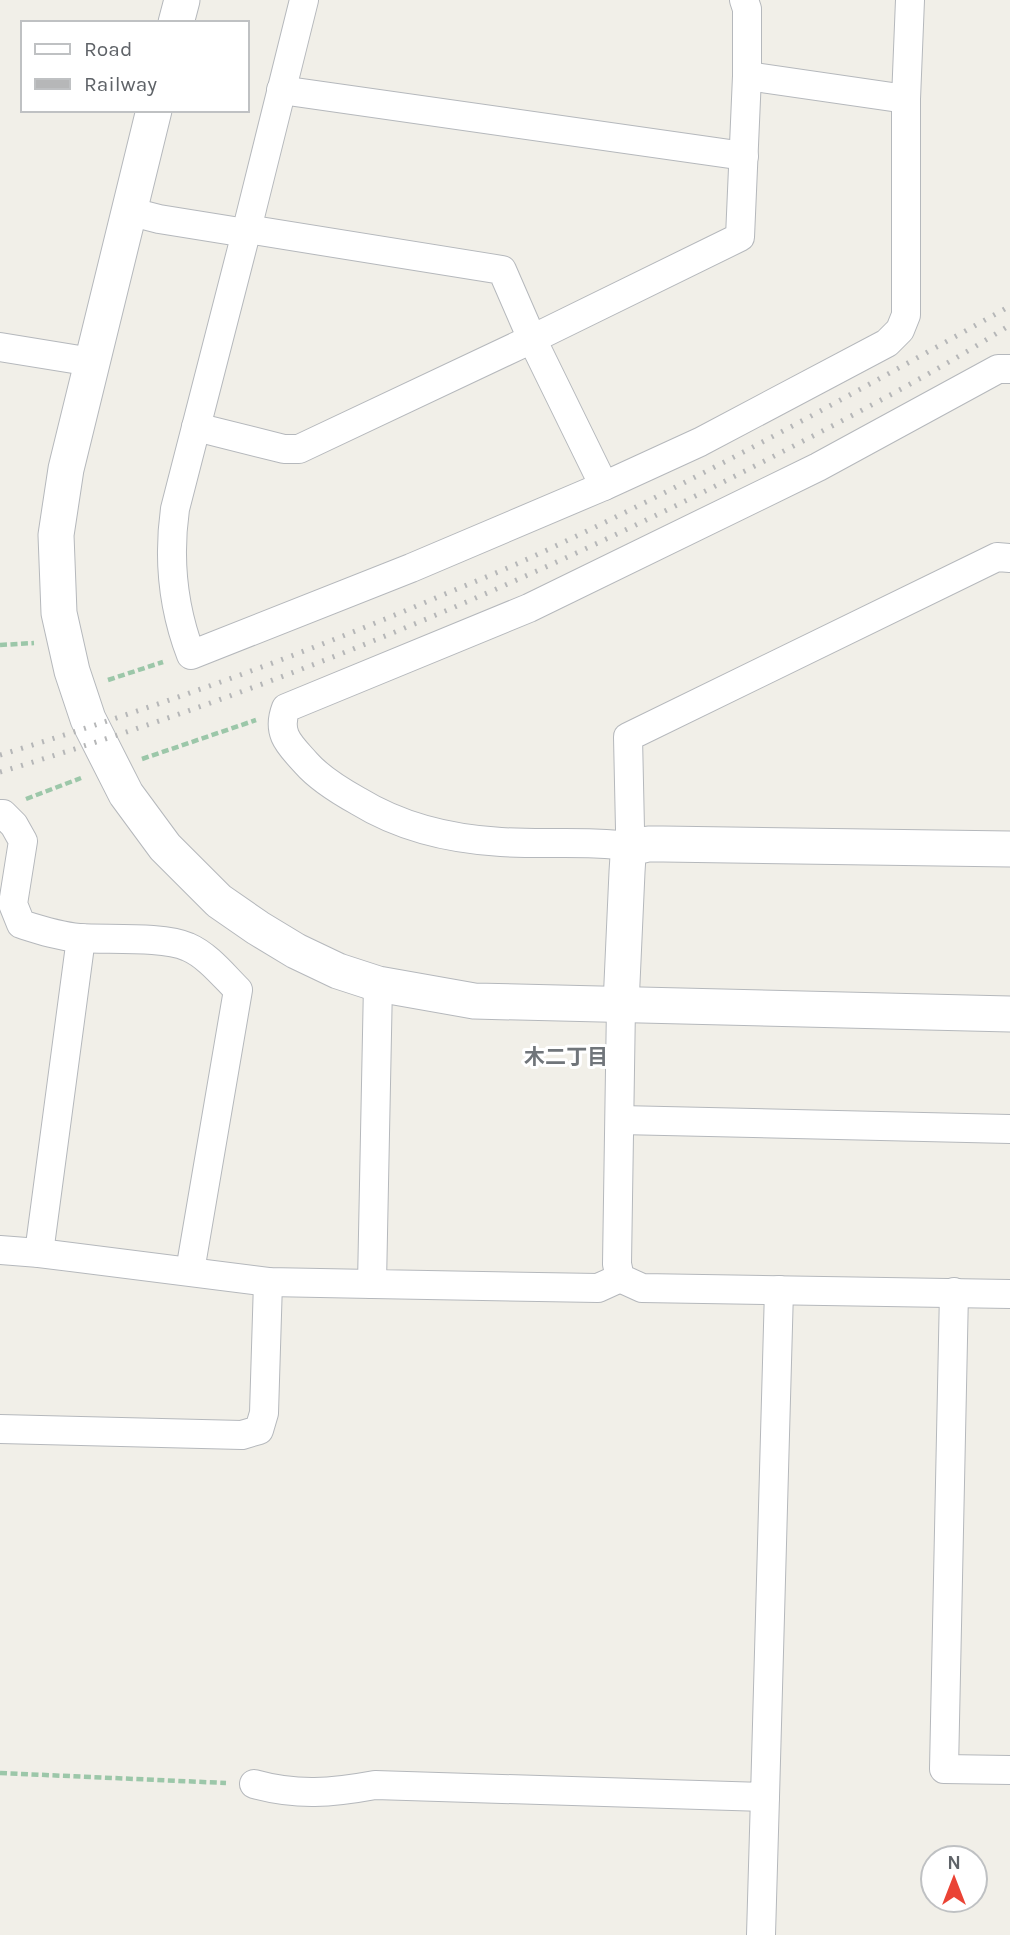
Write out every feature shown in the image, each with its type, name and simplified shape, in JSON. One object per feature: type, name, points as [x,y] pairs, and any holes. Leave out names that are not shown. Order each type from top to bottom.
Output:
[{"type":"street","points":[[177,21],[182,0]]},
{"type":"street","points":[[304,0],[175,509],[172,534],[174,592],[181,630],[191,655],[411,568],[604,486],[699,442],[887,343],[900,330],[906,315],[906,99],[910,0]]},
{"type":"street","points":[[196,427],[284,449],[299,449],[740,237],[747,76],[747,9],[744,0]]},
{"type":"street","points":[[747,76],[906,99]]},
{"type":"street","points":[[281,90],[744,156]]},
{"type":"street","points":[[153,112],[66,469],[56,534],[59,613],[72,671],[88,719],[126,793],[165,847],[219,901],[296,951],[338,971],[378,984],[474,1001],[1010,1014]]},
{"type":"street","points":[[128,211],[159,219],[502,270],[532,339],[604,486]]},
{"type":"street","points":[[0,347],[92,362]]},
{"type":"street","points":[[1010,369],[998,369],[818,467],[529,608],[286,708],[282,720],[285,740],[310,767],[339,790],[378,813],[417,829],[457,838],[635,847],[663,844],[1010,849]]},
{"type":"street","points":[[635,847],[630,829],[628,737],[997,557],[1010,558]]},
{"type":"street","points":[[2,814],[14,825],[23,841],[13,904],[20,923],[54,934],[80,938],[168,942],[188,947],[212,964],[238,990],[190,1272]]},
{"type":"street","points":[[620,1278],[617,1264],[621,1004],[628,856],[635,847]]},
{"type":"street","points":[[39,1253],[80,938]]},
{"type":"street","points":[[372,1284],[378,984]]},
{"type":"street","points":[[620,1120],[1010,1129]]},
{"type":"street","points":[[0,1250],[268,1282],[598,1288],[620,1278],[642,1288],[1010,1294]]},
{"type":"street","points":[[0,1429],[242,1435],[259,1430],[264,1413],[268,1282]]},
{"type":"street","points":[[761,1935],[779,1290]]},
{"type":"street","points":[[954,1292],[944,1769],[1010,1770]]},
{"type":"street","points":[[254,1784],[278,1791],[335,1792],[375,1784],[765,1797]]},
{"type":"path","points":[[0,645],[35,643]]},
{"type":"path","points":[[106,681],[191,655]]},
{"type":"path","points":[[103,669],[110,692]]},
{"type":"path","points":[[138,760],[254,720],[282,720]]},
{"type":"path","points":[[2,814],[16,803],[81,778]]},
{"type":"path","points":[[0,1773],[254,1784]]},
{"type":"railway","points":[[0,755],[113,719],[280,660],[521,562],[714,467],[1010,306]]},
{"type":"railway","points":[[0,772],[96,742],[287,675],[474,599],[566,558],[747,470],[913,382],[1010,325]]},
{"type":"district","name":"木二丁目","points":[[566,1057]]}]
